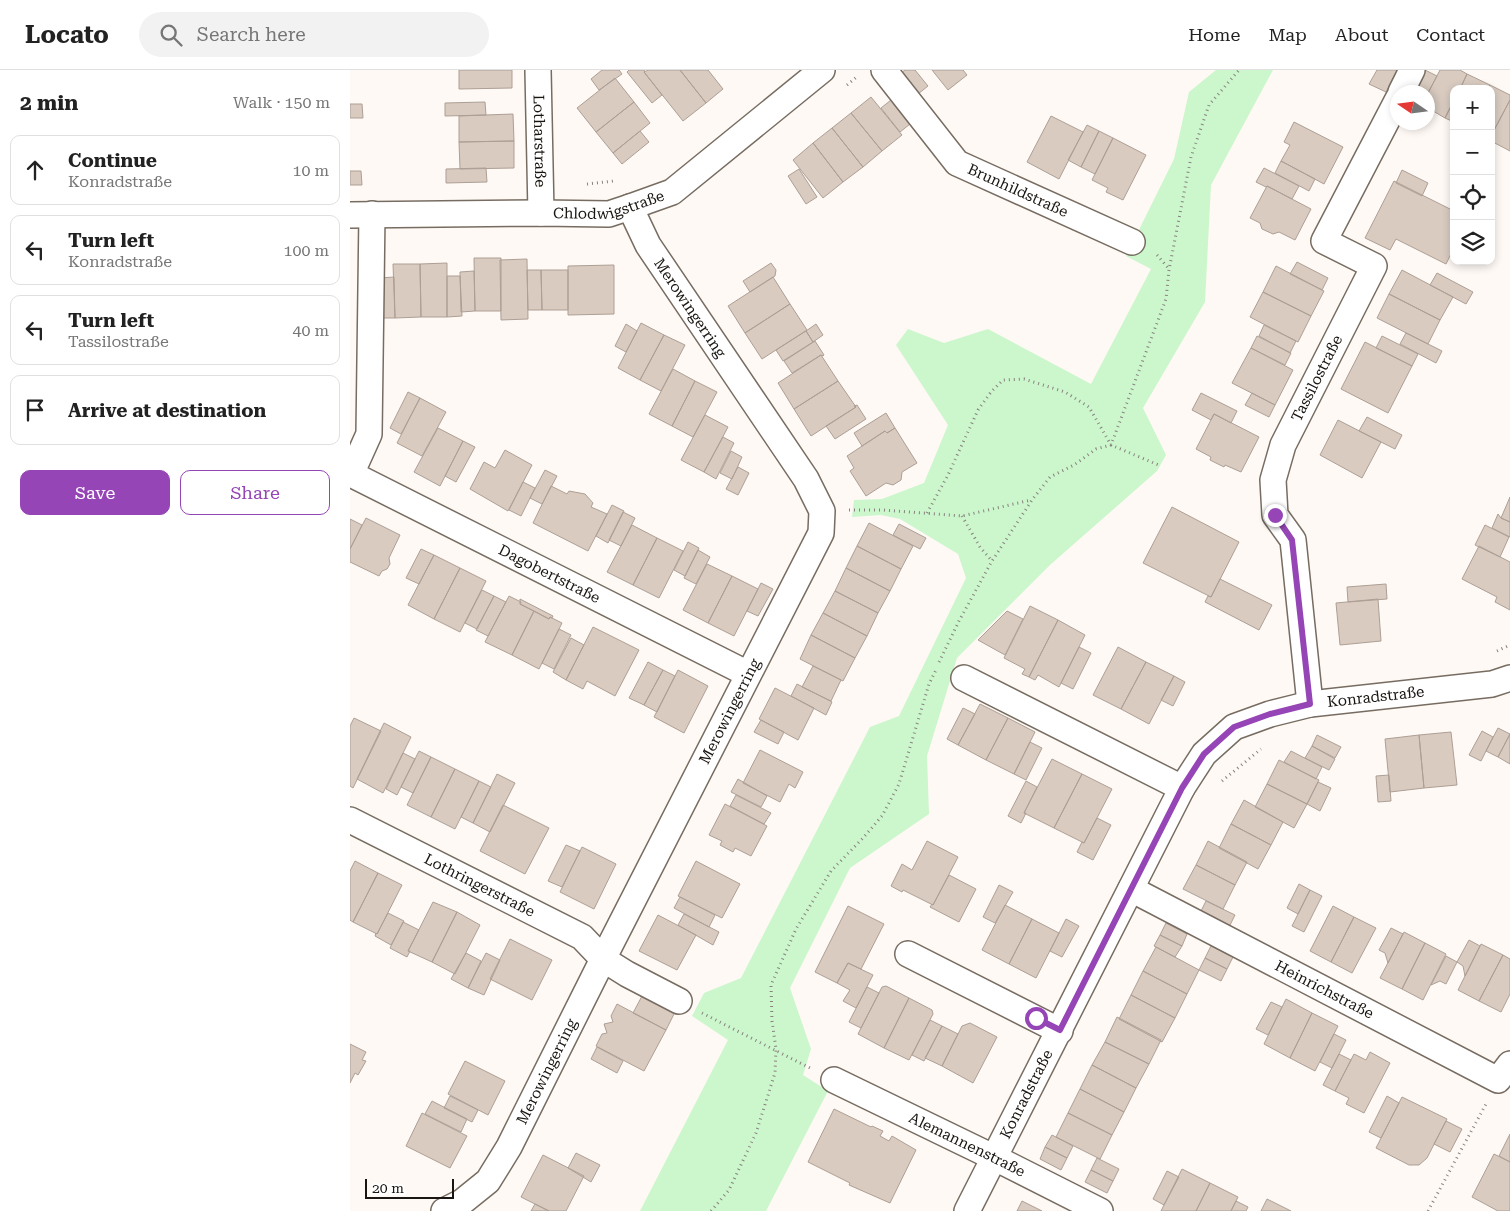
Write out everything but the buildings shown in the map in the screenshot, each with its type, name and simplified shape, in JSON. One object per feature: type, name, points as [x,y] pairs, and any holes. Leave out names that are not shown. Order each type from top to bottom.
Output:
[{"type":"street","name":"Lotharstraße","points":[[538,70],[541,212]]},
{"type":"street","name":"Chlodwigstraße","points":[[361,215],[541,212],[609,214],[672,192],[822,70]]},
{"type":"street","name":"Brunhildstraße","points":[[884,70],[957,163],[1132,242]]},
{"type":"street","points":[[1404,85],[1412,70]]},
{"type":"street","name":"Tassilostraße","points":[[1310,704],[1292,540],[1275,515],[1273,480],[1283,445],[1374,266],[1324,241],[1390,114]]},
{"type":"street","name":"Merowingerring","points":[[444,1211],[462,1202],[488,1181],[509,1147],[821,533],[822,511],[806,479],[648,246],[630,207]]},
{"type":"street","name":"Dagobertstraße","points":[[361,215],[369,434],[350,475],[748,674]]},
{"type":"street","points":[[964,678],[1182,788]]},
{"type":"street","name":"Konradstraße","points":[[967,1211],[1182,788],[1204,754],[1234,727],[1270,714],[1310,704],[1492,684],[1510,678]]},
{"type":"street","name":"Lothringerstraße","points":[[350,820],[582,937],[603,959]]},
{"type":"street","name":"Heinrichstraße","points":[[1132,889],[1504,1072]]},
{"type":"street","points":[[908,954],[1060,1030]]},
{"type":"street","points":[[603,959],[627,974],[679,1001]]},
{"type":"street","name":"Alemannenstraße","points":[[834,1080],[1100,1211]]},
{"type":"path","points":[[1111,445],[1166,299],[1169,270],[1191,157],[1209,105],[1239,70]]},
{"type":"path","points":[[586,184],[622,180]]},
{"type":"path","points":[[927,513],[948,475],[978,410],[990,392],[1003,380],[1024,379],[1065,392],[1090,407],[1111,445]]},
{"type":"path","points":[[711,1211],[729,1190],[756,1133],[775,1073],[776,1049],[772,1020],[771,985],[792,936],[831,871],[882,816],[898,784],[929,684],[959,621],[992,561],[1032,500],[1050,477],[1074,465],[1096,449],[1111,445],[1161,466]]},
{"type":"path","points":[[822,511],[883,510],[962,516],[1032,500]]},
{"type":"path","points":[[962,516],[980,547],[992,561]]},
{"type":"path","points":[[1216,785],[1268,744]]},
{"type":"path","points":[[679,1001],[834,1080]]},
{"type":"path","points":[[1428,1211],[1504,1072]]},
{"type":"green space","points":[[1216,70],[1273,70],[1211,185],[1205,302],[1143,408],[1166,455],[1157,471],[1050,565],[957,658],[927,756],[929,814],[850,868],[790,988],[811,1049],[803,1075],[828,1091],[766,1211],[640,1211],[728,1040],[692,1016],[704,993],[741,978],[870,727],[899,716],[966,578],[958,554],[900,519],[881,515],[852,517],[854,500],[882,499],[924,483],[948,425],[896,345],[908,329],[944,343],[988,329],[1091,384],[1151,269],[1126,256],[1174,159],[1189,92]]},
{"type":"route","points":[[1036,1018],[1060,1030],[1182,788],[1204,754],[1234,727],[1270,714],[1310,704],[1292,540],[1275,515]]}]
